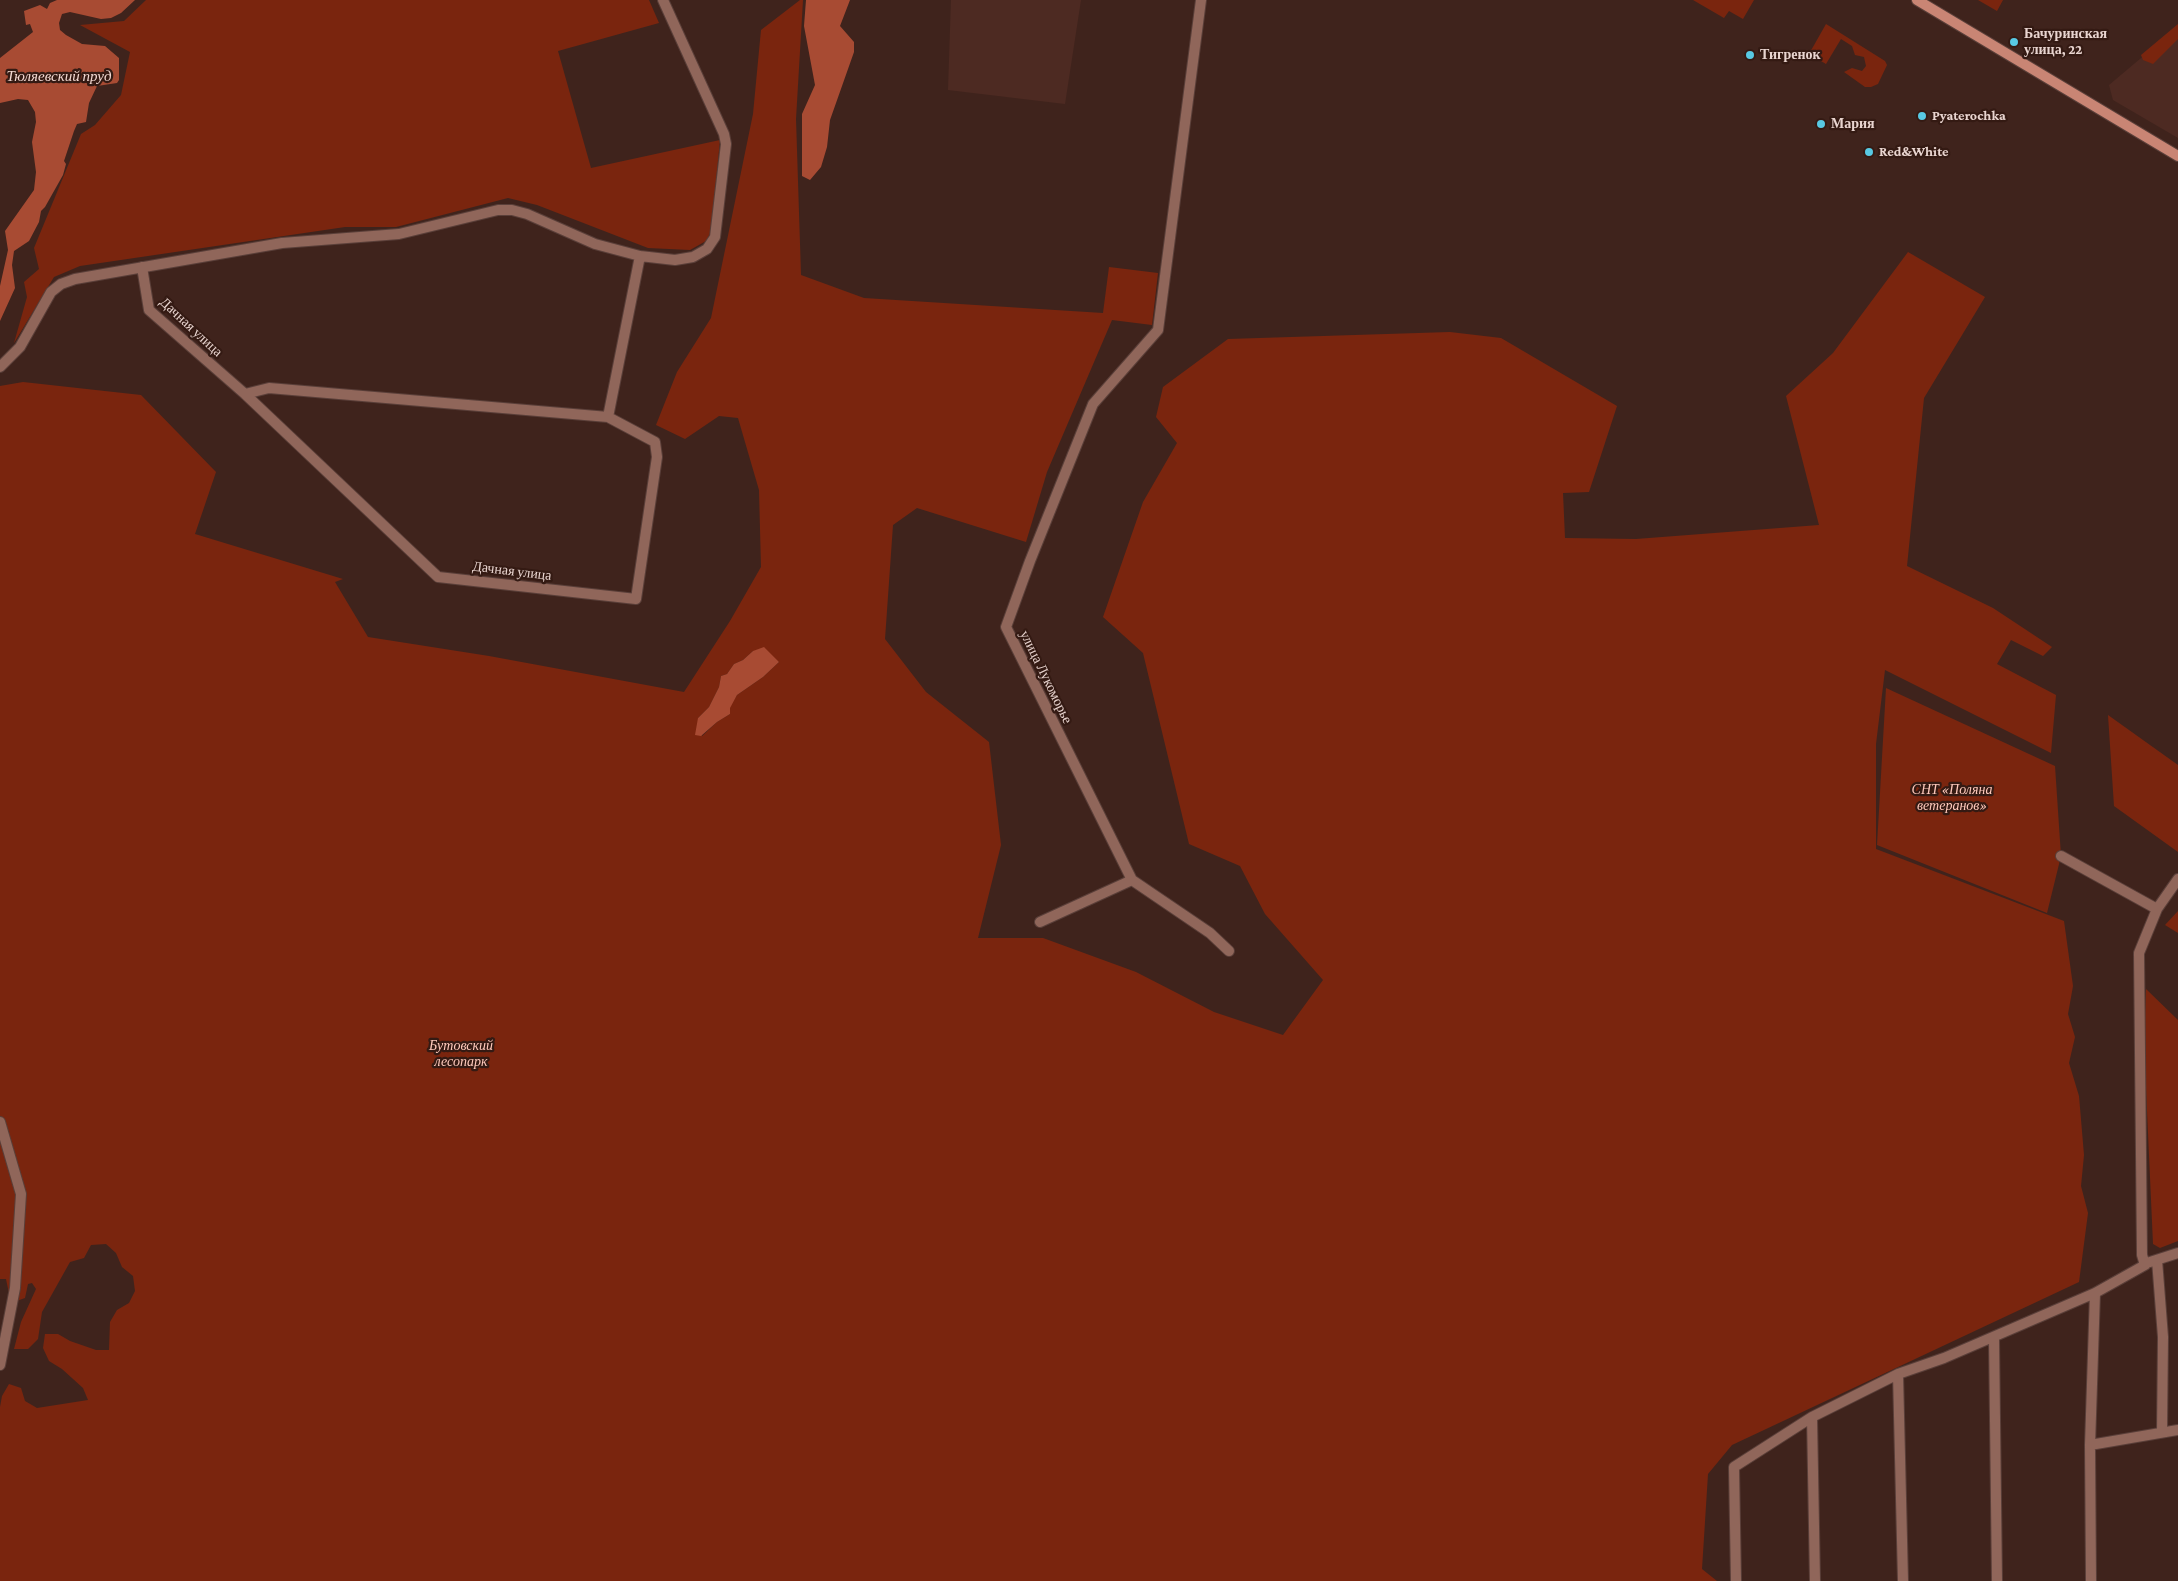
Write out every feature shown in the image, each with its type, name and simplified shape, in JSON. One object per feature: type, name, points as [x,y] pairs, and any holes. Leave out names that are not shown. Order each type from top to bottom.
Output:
[{"type":"street","points":[[0,367],[20,347],[51,292],[61,284],[75,278],[282,243],[399,234],[498,210],[512,210],[527,214],[595,244],[640,256],[675,260],[693,257],[707,249],[715,237],[726,155],[724,134],[663,0]]},
{"type":"street","name":"улица Лукоморье","points":[[1201,0],[1158,330],[1093,404],[1030,561],[1006,627],[1132,880],[1210,933],[1229,951]]},
{"type":"street","points":[[1917,0],[2178,156]]},
{"type":"street","points":[[608,417],[640,256]]},
{"type":"street","name":"Дачная улица","points":[[142,267],[149,310],[245,394],[438,577],[636,599],[657,457],[655,442],[608,417],[270,388],[245,394]]},
{"type":"street","points":[[2061,856],[2157,909]]},
{"type":"street","points":[[2145,1265],[2142,1255],[2139,953],[2157,909],[2178,879]]},
{"type":"street","points":[[1040,922],[1132,880]]},
{"type":"street","points":[[0,1122],[21,1194],[15,1288],[0,1364]]},
{"type":"street","points":[[1736,1581],[1734,1467],[1812,1417],[1898,1374],[1994,1338],[2095,1293],[2145,1265],[2178,1253]]},
{"type":"street","points":[[2156,1260],[2163,1337],[2162,1432]]},
{"type":"street","points":[[2091,1581],[2090,1445],[2095,1293]]},
{"type":"street","points":[[1994,1338],[1997,1581]]},
{"type":"street","points":[[1898,1374],[1903,1581]]},
{"type":"street","points":[[1812,1417],[1815,1581]]},
{"type":"street","points":[[2090,1445],[2178,1430]]},
{"type":"shaded area","points":[[951,0],[1081,0],[1065,104],[948,90]]},
{"type":"shaded area","points":[[2178,27],[2178,138],[2113,100],[2109,85]]},
{"type":"green space","points":[[146,0],[649,0],[659,23],[558,51],[591,168],[720,140],[711,232],[706,241],[690,250],[648,248],[537,205],[508,198],[396,227],[345,227],[80,266],[54,277],[14,343],[27,297],[24,282],[39,269],[34,248],[81,134],[95,125],[121,95],[130,52],[80,25],[124,21]]},
{"type":"green space","name":"Бутовский лесопарк","points":[[800,0],[803,0],[796,119],[801,275],[864,298],[1103,313],[1109,267],[1158,273],[1152,325],[1112,320],[1047,472],[1026,542],[917,508],[893,525],[885,639],[926,692],[989,742],[1001,845],[978,938],[1043,938],[1136,972],[1214,1012],[1283,1035],[1323,980],[1265,914],[1240,866],[1189,844],[1143,653],[1103,617],[1143,502],[1177,443],[1156,417],[1163,387],[1228,339],[1450,332],[1501,338],[1617,406],[1589,492],[1563,493],[1565,538],[1636,539],[1819,525],[1786,396],[1833,353],[1908,252],[1985,297],[1924,398],[1907,566],[1993,608],[2052,647],[2043,656],[2011,640],[1997,664],[2056,695],[2051,753],[1885,670],[1876,744],[1876,849],[2064,921],[2073,986],[2068,1014],[2075,1037],[2069,1063],[2079,1096],[2084,1155],[2081,1186],[2088,1213],[2079,1282],[1732,1445],[1708,1474],[1702,1569],[1717,1581],[0,1581],[0,1407],[2,1396],[9,1384],[21,1388],[25,1401],[37,1408],[88,1400],[83,1388],[62,1369],[49,1361],[43,1348],[45,1334],[58,1334],[70,1341],[96,1350],[109,1350],[110,1322],[117,1310],[129,1303],[135,1291],[133,1276],[122,1267],[116,1253],[106,1244],[91,1245],[84,1258],[70,1262],[42,1312],[38,1339],[28,1349],[14,1349],[21,1322],[36,1289],[32,1283],[28,1284],[25,1298],[11,1303],[6,1279],[0,1279],[0,386],[23,382],[141,395],[216,472],[195,534],[343,579],[335,582],[368,637],[489,656],[684,692],[730,621],[761,567],[759,490],[738,418],[719,416],[685,439],[656,425],[677,372],[711,318],[753,114],[761,30]],"holes":[[[753,651],[779,662],[763,677],[737,695],[729,708],[730,714],[717,722],[702,736],[698,718],[709,707],[719,687],[721,676],[727,674],[734,664],[743,660]]]},
{"type":"green space","points":[[1693,0],[1754,0],[1743,19],[1729,11],[1724,18]]},
{"type":"green space","points":[[1978,0],[2003,0],[1997,11]]},
{"type":"green space","points":[[1826,24],[1885,61],[1887,65],[1878,84],[1865,87],[1844,72],[1852,68],[1862,71],[1866,66],[1864,57],[1855,55],[1852,46],[1841,39],[1826,64],[1809,54]]},
{"type":"green space","points":[[2178,24],[2178,39],[2153,64],[2143,60],[2141,55]]},
{"type":"green space","name":"СНТ «Поляна ветеранов»","points":[[1886,688],[2055,766],[2061,856],[2047,913],[1877,845]]},
{"type":"green space","points":[[2108,715],[2178,765],[2178,852],[2114,806]]},
{"type":"green space","points":[[2178,911],[2178,933],[2165,925]]},
{"type":"green space","points":[[2146,989],[2178,1020],[2178,1241],[2160,1248],[2153,1244],[2144,1044]]},
{"type":"water","name":"Тюляевский пруд","points":[[57,0],[135,0],[121,13],[111,18],[101,19],[70,12],[62,14],[59,23],[60,30],[66,35],[82,44],[105,46],[119,58],[119,80],[117,83],[97,86],[89,103],[86,122],[77,124],[74,131],[64,161],[66,164],[63,175],[41,211],[39,222],[29,241],[14,251],[12,265],[15,288],[0,321],[0,286],[8,250],[5,231],[34,190],[36,172],[32,142],[36,122],[35,112],[28,100],[18,99],[0,103],[0,58],[33,32],[30,24],[26,25],[24,11],[40,5],[47,9],[50,3]]},
{"type":"water","points":[[806,0],[850,0],[840,26],[854,42],[854,52],[830,120],[827,147],[821,167],[810,180],[802,176],[802,114],[815,85],[804,26]]},
{"type":"water","points":[[764,647],[779,662],[763,677],[737,695],[730,708],[730,714],[701,736],[695,735],[698,718],[709,707],[719,687],[721,676],[727,674],[734,664],[743,660],[753,651]]},
{"type":"place","name":"Бачуринская улица, 22","points":[[2014,42]]},
{"type":"place","name":"Тигренок","points":[[1750,55]]},
{"type":"place","name":"Pyaterochka","points":[[1922,116]]},
{"type":"place","name":"Мария","points":[[1821,124]]},
{"type":"place","name":"Red&White","points":[[1869,152]]}]
